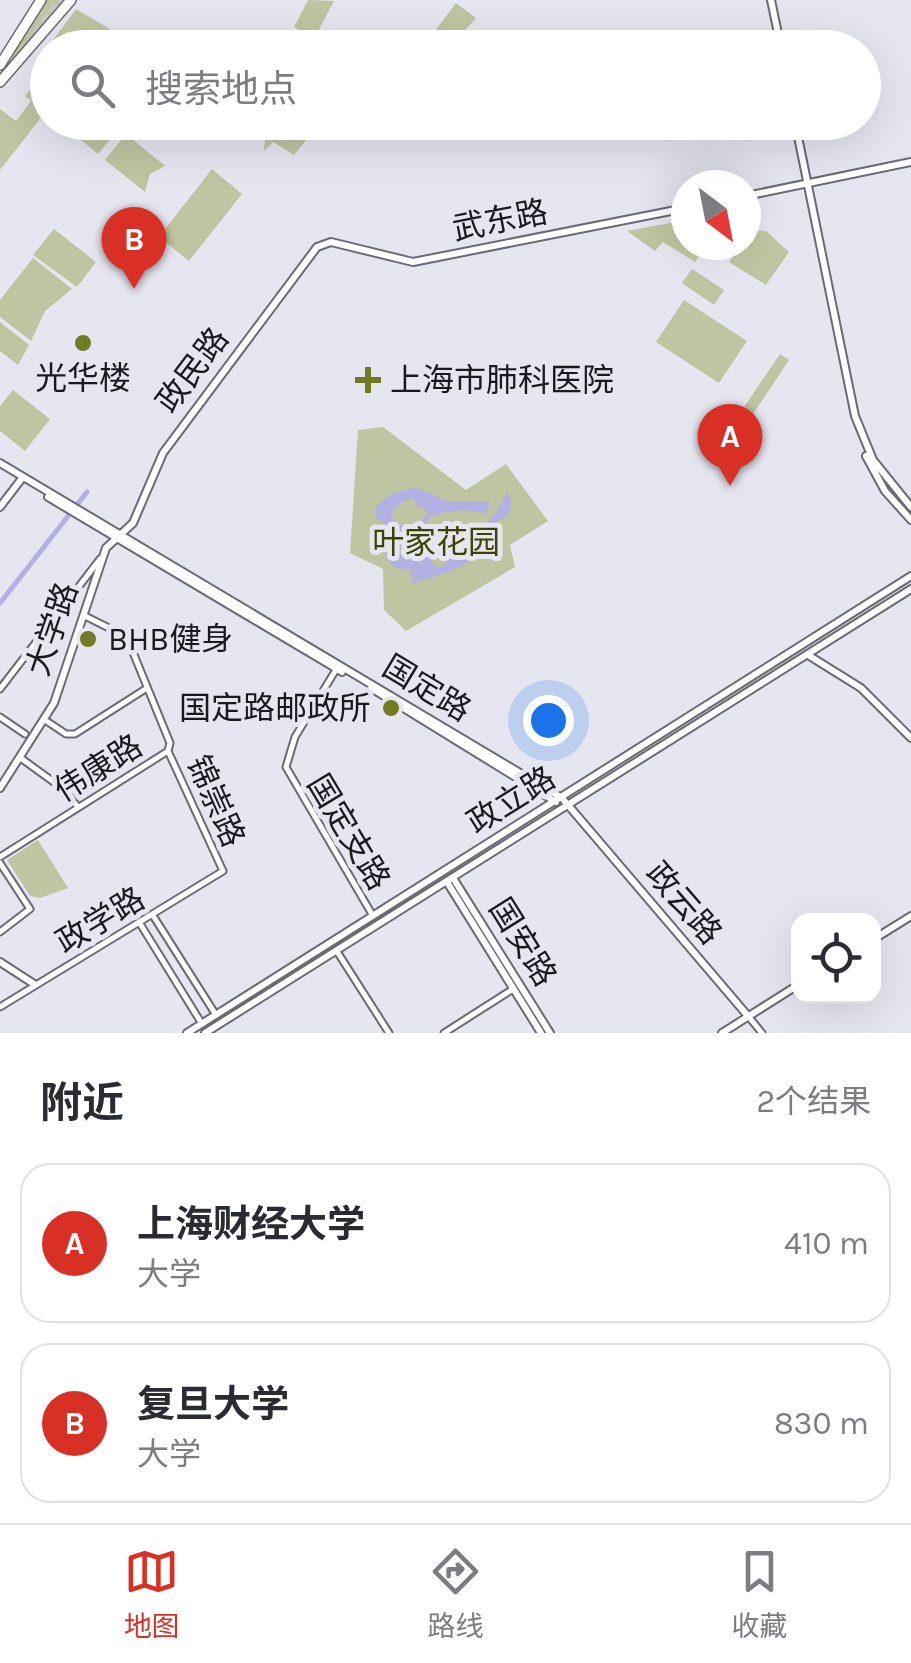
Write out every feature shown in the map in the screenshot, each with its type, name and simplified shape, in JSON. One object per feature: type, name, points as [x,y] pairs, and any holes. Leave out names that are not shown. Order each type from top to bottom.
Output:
[{"type":"main road","points":[[0,64],[41,0]]},
{"type":"main road","points":[[42,30],[68,0]]},
{"type":"main road","points":[[42,30],[68,0]]},
{"type":"main road","points":[[0,82],[30,44]]},
{"type":"street","points":[[771,0],[777,30]]},
{"type":"street","points":[[799,140],[854,416],[872,469],[911,520]]},
{"type":"street","points":[[761,193],[911,162]]},
{"type":"street","name":"武东路","points":[[324,243],[413,262],[671,211]]},
{"type":"street","name":"政民路","points":[[120,536],[134,522],[162,454],[311,253],[324,243]]},
{"type":"street","points":[[854,416],[872,460],[911,507]]},
{"type":"street","name":"国定路","points":[[0,466],[567,807]]},
{"type":"street","points":[[0,507],[22,479]]},
{"type":"street","name":"大学路","points":[[0,788],[45,720],[85,616],[102,557],[120,536]]},
{"type":"street","points":[[0,689],[102,557]]},
{"type":"street","name":"政立路","points":[[187,1033],[911,576]]},
{"type":"street","name":"政立路","points":[[207,1033],[911,589]]},
{"type":"street","name":"锦崇路","points":[[85,616],[126,639],[170,742],[168,750],[223,871]]},
{"type":"street","points":[[808,655],[861,688],[911,738]]},
{"type":"street","name":"国定支路","points":[[338,667],[295,737],[286,767],[374,916]]},
{"type":"street","points":[[45,720],[66,734],[74,734],[147,688]]},
{"type":"street","points":[[0,717],[25,734]]},
{"type":"street","name":"伟康路","points":[[0,860],[168,750]]},
{"type":"street","points":[[22,759],[62,788],[78,807]]},
{"type":"street","name":"政云路","points":[[567,807],[762,1033]]},
{"type":"street","points":[[0,860],[30,909],[0,932]]},
{"type":"street","name":"政学路","points":[[0,1007],[223,871]]},
{"type":"street","name":"国安路","points":[[450,880],[542,1033]]},
{"type":"street","points":[[152,914],[216,1015]]},
{"type":"street","points":[[881,934],[911,916]]},
{"type":"street","points":[[139,922],[202,1024]]},
{"type":"street","points":[[338,952],[389,1033]]},
{"type":"street","points":[[0,962],[34,984]]},
{"type":"street","points":[[444,1033],[457,1030],[517,987]]},
{"type":"street","name":"国安路","points":[[517,987],[550,1033]]},
{"type":"street","points":[[722,1033],[791,990]]},
{"type":"street","points":[[221,1024],[227,1033]]},
{"type":"green space","points":[[44,0],[64,0],[38,30],[30,30],[30,39],[12,59],[10,56]]},
{"type":"green space","points":[[308,0],[334,1],[319,30],[294,27]]},
{"type":"green space","points":[[456,3],[476,18],[465,30],[436,30]]},
{"type":"green space","points":[[76,9],[110,29],[109,30],[60,30]]},
{"type":"green space","points":[[30,102],[30,132],[0,170],[0,109],[16,121]]},
{"type":"green space","points":[[81,140],[110,140],[98,154]]},
{"type":"green space","points":[[121,140],[133,140],[165,166],[150,174],[145,192],[105,160]]},
{"type":"green space","points":[[265,140],[306,140],[294,155],[273,142],[264,151]]},
{"type":"green space","points":[[212,169],[242,194],[189,261],[159,237]]},
{"type":"green space","points":[[671,223],[671,247],[663,242],[655,251],[627,231]]},
{"type":"green space","points":[[54,229],[96,262],[77,287],[33,255]]},
{"type":"green space","points":[[761,231],[789,252],[766,285],[729,262],[761,260]]},
{"type":"green space","points":[[33,258],[72,289],[45,311],[31,341],[0,317],[0,300]]},
{"type":"green space","points":[[692,269],[724,290],[714,305],[682,283]]},
{"type":"green space","points":[[684,300],[747,341],[719,383],[656,342]]},
{"type":"green space","points":[[0,322],[29,345],[18,365],[0,351]]},
{"type":"green space","points":[[780,354],[789,360],[753,414],[744,407]]},
{"type":"green space","points":[[13,390],[50,419],[25,451],[0,431],[0,406]]},
{"type":"green space","name":"叶家花园","points":[[383,427],[466,490],[506,464],[548,521],[510,545],[515,567],[406,631],[384,610],[383,569],[350,553],[358,430]]},
{"type":"green space","points":[[38,840],[68,888],[40,898],[30,896],[7,860]]},
{"type":"water","points":[[417,488],[447,501],[490,501],[486,514],[450,511],[429,517],[419,541],[404,536],[399,553],[421,564],[418,549],[425,540],[433,565],[439,568],[487,524],[507,491],[512,503],[473,558],[451,571],[412,583],[411,570],[395,568],[386,558],[384,524],[375,516],[377,505],[395,492]],"holes":[[[413,498],[416,505],[428,511],[415,531],[410,532],[390,516],[401,502]]]},
{"type":"waterway","points":[[0,603],[87,492]]},
{"type":"tunnel","points":[[40,30],[61,0]]},
{"type":"place","name":"复旦大学","points":[[134,289]]},
{"type":"place","name":"光华楼","points":[[83,343]]},
{"type":"place","name":"上海市肺科医院","points":[[368,380]]},
{"type":"place","name":"上海财经大学","points":[[730,486]]},
{"type":"place","name":"BHB健身","points":[[88,639]]},
{"type":"place","name":"国定路邮政所","points":[[391,708]]}]
